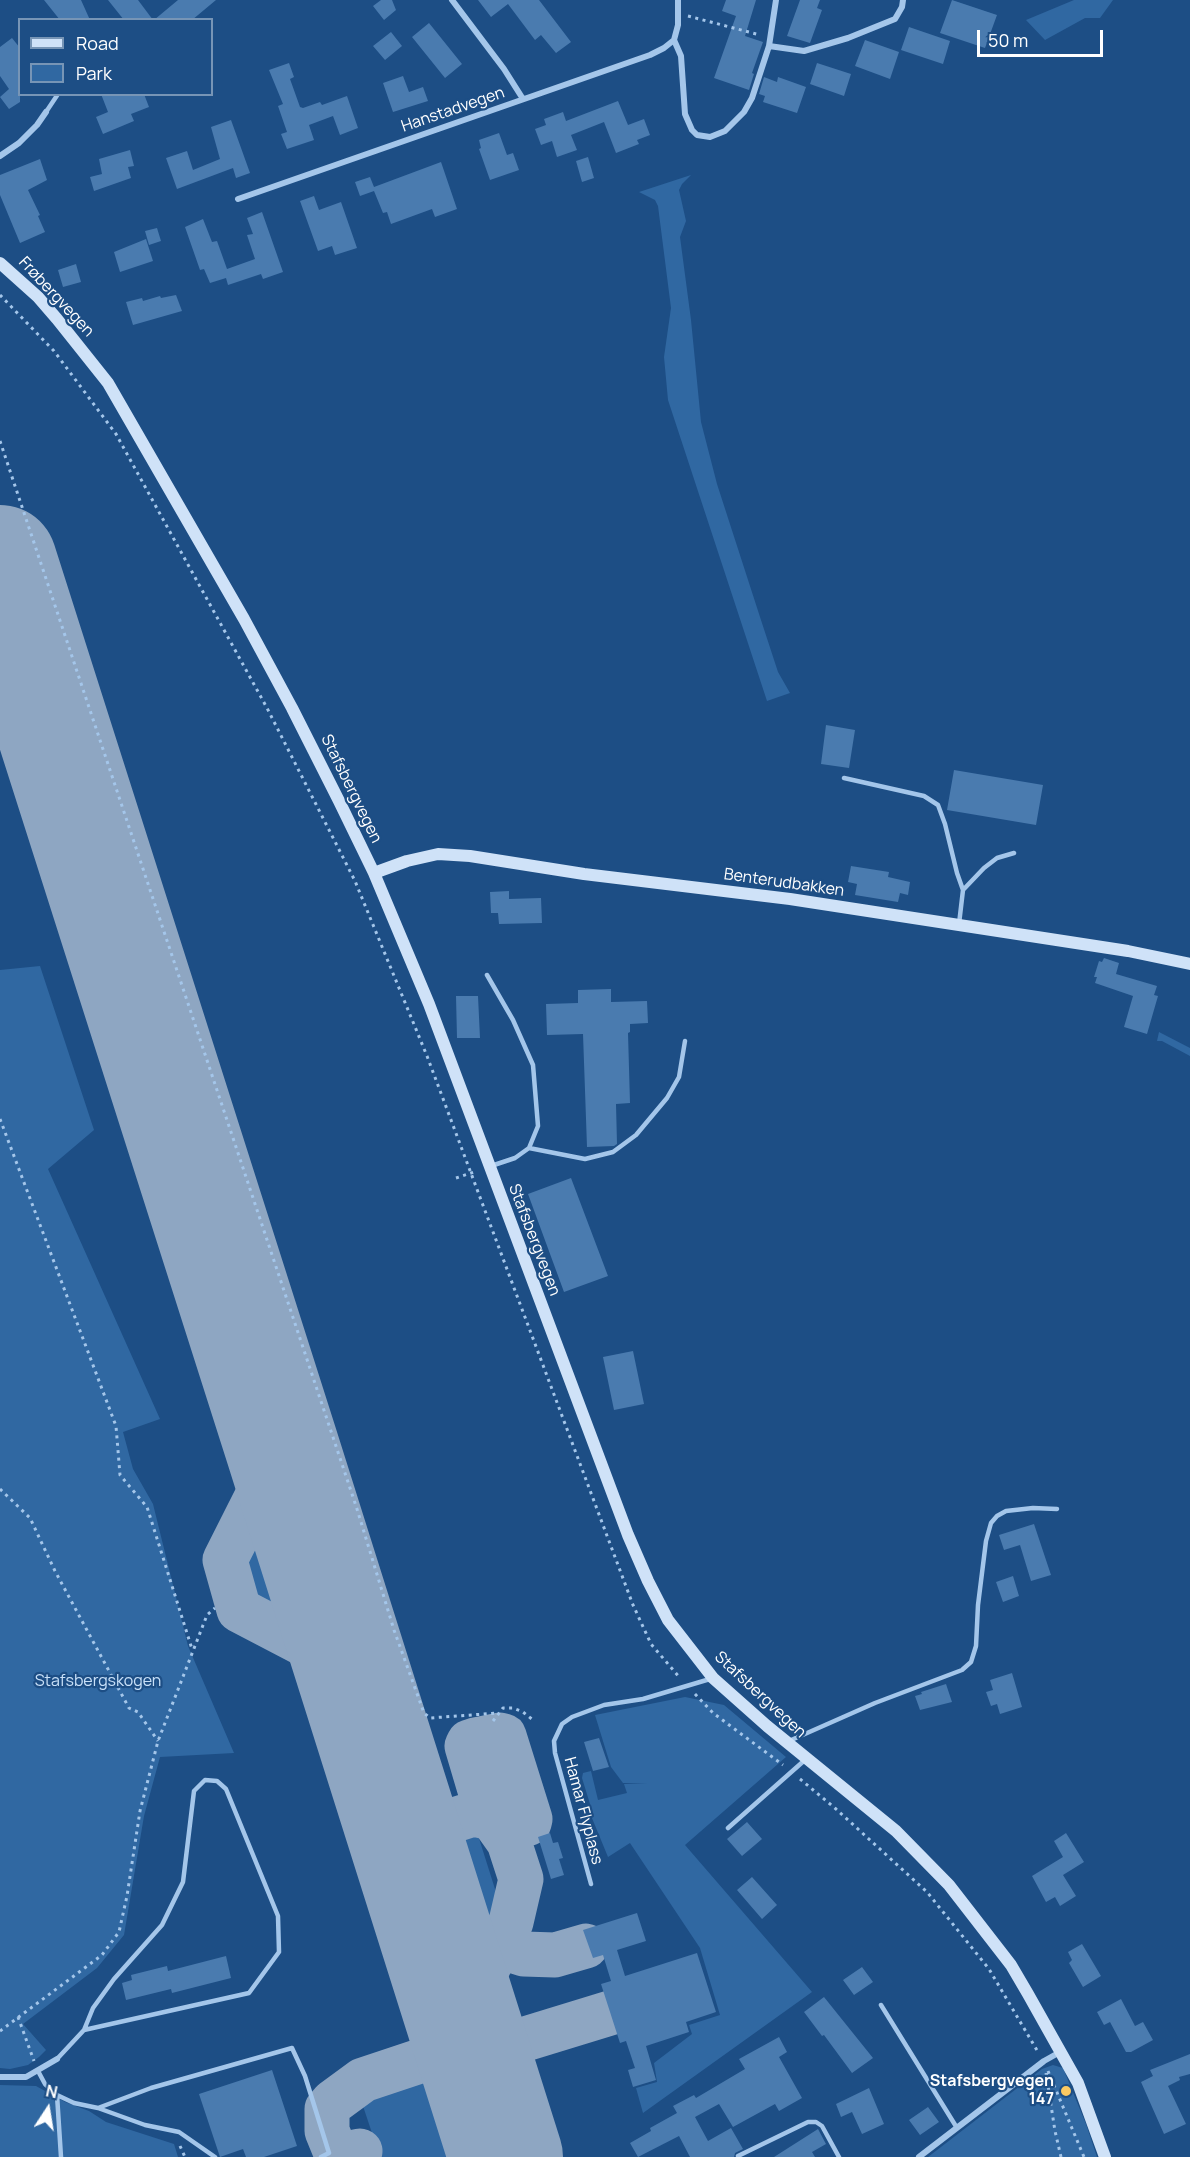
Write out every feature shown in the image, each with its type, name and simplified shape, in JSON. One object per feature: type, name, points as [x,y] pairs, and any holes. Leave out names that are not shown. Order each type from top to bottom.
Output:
[{"type":"main road","name":"Frøbergvegen","points":[[0,263],[38,297],[88,356]]},
{"type":"main road","name":"Stafsbergvegen","points":[[88,356],[108,383],[138,432],[244,619],[292,708],[374,873],[429,1004],[628,1535],[668,1620],[713,1678],[806,1759],[896,1831],[949,1885],[1011,1965],[1078,2083],[1106,2157]]},
{"type":"main road","name":"Benterudbakken","points":[[374,873],[408,861],[438,854],[470,856],[584,874],[789,899],[1128,951],[1190,964]]},
{"type":"street","points":[[452,0],[504,69],[523,99]]},
{"type":"street","points":[[678,0],[678,25],[674,40],[681,56],[685,114],[692,130],[711,137],[725,131],[744,112],[752,98],[769,46],[776,0]]},
{"type":"street","points":[[769,46],[809,51],[848,38],[895,19],[903,0]]},
{"type":"street","name":"Hanstadvegen","points":[[238,199],[650,55],[674,40]]},
{"type":"street","points":[[0,156],[19,143],[46,112]]},
{"type":"street","points":[[919,2157],[1044,2061],[1061,2052]]},
{"type":"street","points":[[0,2077],[26,2077],[57,2059]]},
{"type":"lane","points":[[46,112],[57,96]]},
{"type":"lane","points":[[844,778],[924,796],[938,805],[948,832],[963,890],[958,926]]},
{"type":"lane","points":[[963,890],[997,858],[1014,853]]},
{"type":"lane","points":[[487,975],[513,1020],[533,1065],[538,1126],[529,1148],[515,1158],[489,1167]]},
{"type":"lane","points":[[529,1148],[585,1158],[613,1152],[636,1135],[667,1098],[680,1077],[685,1041]]},
{"type":"lane","points":[[786,1742],[875,1703],[962,1670],[971,1662],[976,1646],[979,1595],[986,1542],[991,1523],[1006,1511],[1033,1508],[1057,1509]]},
{"type":"lane","name":"Hamar Flyplass","points":[[591,1884],[555,1753],[554,1741],[562,1724],[572,1717],[604,1705],[654,1696],[713,1678]]},
{"type":"lane","points":[[728,1827],[806,1759]]},
{"type":"lane","points":[[57,2059],[84,2030],[93,2008],[114,1979],[162,1925],[183,1882],[194,1791],[205,1780],[217,1781],[226,1789],[278,1916],[279,1952],[249,1993],[84,2030]]},
{"type":"lane","points":[[881,2005],[957,2128]]},
{"type":"lane","points":[[98,2108],[178,2080],[292,2048],[305,2076],[329,2153],[321,2157]]},
{"type":"lane","points":[[38,2071],[45,2084],[57,2095],[145,2125],[179,2132],[215,2157]]},
{"type":"lane","points":[[57,2095],[61,2157]]},
{"type":"lane","points":[[738,2156],[808,2122],[816,2122],[822,2126],[839,2157]]},
{"type":"path","points":[[678,13],[770,38]]},
{"type":"path","points":[[0,441],[357,1509],[394,1630],[424,1713],[430,1718],[498,1713]]},
{"type":"path","points":[[0,1119],[116,1426],[120,1475],[147,1508],[192,1649]]},
{"type":"path","points":[[456,1178],[489,1167]]},
{"type":"path","points":[[0,1489],[30,1518],[55,1570],[129,1708],[138,1712],[158,1741]]},
{"type":"path","points":[[0,2031],[102,1955],[119,1932],[140,1811],[158,1741],[192,1649],[207,1615],[211,1609],[216,1608]]},
{"type":"path","points":[[493,1721],[503,1708],[513,1708],[523,1712],[533,1720]]},
{"type":"path","points":[[18,2017],[38,2071]]},
{"type":"path","points":[[1044,2061],[1061,2157]]},
{"type":"green space","points":[[1074,0],[1113,0],[1100,18],[1085,18],[1045,40],[1026,20]]},
{"type":"green space","points":[[691,175],[679,190],[686,221],[680,237],[701,422],[717,484],[778,672],[790,693],[767,701],[668,400],[664,357],[671,308],[658,206],[655,200],[639,192]]},
{"type":"green space","name":"Stafsbergskogen","points":[[40,966],[94,1130],[48,1169],[160,1419],[123,1432],[133,1469],[153,1504],[188,1646],[234,1753],[160,1757],[144,1816],[124,1935],[97,1968],[23,2024],[46,2050],[28,2065],[10,2069],[0,2068],[0,970]]},
{"type":"green space","points":[[1159,1032],[1190,1048],[1190,1056],[1162,1041],[1157,1041]]},
{"type":"green space","points":[[278,1472],[333,1651],[253,1609],[236,1555]]},
{"type":"green space","points":[[685,1697],[724,1705],[786,1757],[685,1845],[812,1992],[643,2113],[636,2088],[657,2082],[654,2063],[692,2034],[689,2025],[720,2015],[700,1948],[630,1843],[608,1857],[587,1806],[590,1804],[582,1778],[583,1773],[591,1771],[598,1800],[627,1793],[624,1784],[647,1783],[623,1783],[611,1767],[595,1715]]},
{"type":"green space","points":[[477,1832],[501,1908],[501,1924],[474,1976],[464,1981],[422,1849]]},
{"type":"green space","points":[[1053,2065],[1063,2068],[1097,2157],[928,2157],[1042,2069]]},
{"type":"green space","points":[[422,2071],[449,2157],[380,2157],[360,2097],[368,2088]]},
{"type":"green space","points":[[0,2085],[36,2086],[65,2102],[89,2111],[106,2122],[174,2144],[178,2157],[0,2157]]},
{"type":"building","points":[[44,0],[81,0],[89,18],[58,18]]},
{"type":"building","points":[[108,0],[138,0],[152,18],[122,18]]},
{"type":"building","points":[[178,0],[216,0],[194,18],[156,18]]},
{"type":"building","points":[[381,0],[392,0],[396,10],[384,20],[373,6]]},
{"type":"building","points":[[478,0],[539,0],[571,42],[556,53],[541,35],[535,40],[508,4],[491,17]]},
{"type":"building","points":[[726,0],[756,0],[745,36],[763,42],[752,73],[754,74],[749,90],[714,78],[736,16],[722,11]]},
{"type":"building","points":[[800,0],[820,0],[817,8],[822,10],[810,43],[787,36]]},
{"type":"building","points":[[952,0],[997,15],[985,48],[940,33]]},
{"type":"building","points":[[429,23],[462,64],[445,78],[412,37]]},
{"type":"building","points":[[909,27],[950,41],[943,64],[901,50]]},
{"type":"building","points":[[391,32],[402,46],[385,60],[373,46]]},
{"type":"building","points":[[12,38],[18,46],[20,102],[9,109],[0,97],[9,89],[0,76],[0,47]]},
{"type":"building","points":[[865,40],[899,52],[890,79],[855,66]]},
{"type":"building","points":[[289,63],[294,77],[290,79],[300,107],[320,102],[322,105],[347,96],[358,128],[340,135],[333,116],[309,125],[314,140],[287,149],[281,134],[287,132],[278,106],[283,104],[269,70]]},
{"type":"building","points":[[817,63],[851,74],[844,96],[810,84]]},
{"type":"building","points":[[403,76],[409,92],[423,87],[428,101],[393,112],[383,83]]},
{"type":"building","points":[[764,77],[777,82],[778,77],[806,87],[797,113],[763,102],[765,96],[759,94]]},
{"type":"building","points":[[102,96],[145,96],[149,107],[131,114],[134,121],[103,134],[96,117],[108,112]]},
{"type":"building","points":[[618,101],[628,125],[644,119],[650,135],[637,140],[639,144],[616,153],[604,122],[571,135],[577,150],[557,157],[552,141],[541,145],[535,129],[546,125],[544,119],[563,112],[566,121]]},
{"type":"building","points":[[231,120],[250,173],[236,178],[233,168],[177,189],[166,158],[187,151],[193,170],[220,159],[211,127]]},
{"type":"building","points":[[499,133],[507,155],[513,153],[519,170],[490,180],[479,149],[481,148],[479,140]]},
{"type":"building","points":[[130,150],[134,166],[128,167],[131,178],[94,191],[90,177],[102,174],[99,159]]},
{"type":"building","points":[[588,157],[594,178],[582,182],[576,161]]},
{"type":"building","points":[[40,159],[47,180],[28,190],[45,232],[20,243],[0,195],[0,175]]},
{"type":"building","points":[[441,162],[457,209],[435,217],[432,209],[391,224],[387,212],[383,213],[374,191],[360,196],[355,182],[370,177],[374,187]]},
{"type":"building","points":[[314,196],[319,210],[341,202],[357,248],[335,255],[332,246],[318,251],[300,201]]},
{"type":"building","points":[[262,212],[283,272],[263,279],[261,274],[228,285],[226,278],[210,283],[204,269],[200,270],[185,227],[203,219],[212,242],[217,241],[227,269],[255,259],[247,235],[253,234],[247,218]]},
{"type":"building","points":[[157,228],[161,241],[149,245],[145,231]]},
{"type":"building","points":[[146,239],[153,261],[120,272],[114,252]]},
{"type":"building","points":[[76,264],[81,282],[63,287],[58,270]]},
{"type":"building","points":[[176,295],[182,311],[133,325],[126,302]]},
{"type":"building","points":[[826,725],[855,730],[849,768],[821,764]]},
{"type":"building","points":[[954,770],[1043,785],[1036,825],[947,810]]},
{"type":"building","points":[[851,866],[889,872],[888,877],[910,882],[908,895],[900,893],[898,902],[855,895],[857,884],[848,882]]},
{"type":"building","points":[[509,891],[509,899],[541,898],[542,923],[499,924],[498,913],[491,913],[490,892]]},
{"type":"building","points":[[1104,958],[1119,963],[1116,974],[1157,986],[1154,995],[1158,996],[1147,1034],[1124,1027],[1133,996],[1095,983],[1097,977],[1094,977],[1099,961],[1102,962]]},
{"type":"building","points":[[611,989],[611,1002],[647,1001],[648,1023],[630,1024],[628,1033],[630,1103],[616,1104],[617,1144],[587,1147],[583,1034],[547,1035],[546,1004],[578,1003],[578,990]]},
{"type":"building","points":[[456,996],[478,996],[480,1038],[457,1038]]},
{"type":"building","points":[[571,1178],[608,1276],[564,1292],[528,1194]]},
{"type":"building","points":[[633,1351],[644,1404],[614,1410],[603,1357]]},
{"type":"building","points":[[1034,1524],[1051,1575],[1031,1581],[1020,1545],[1004,1550],[999,1535]]},
{"type":"building","points":[[1013,1576],[1019,1596],[1003,1602],[996,1582]]},
{"type":"building","points":[[1012,1673],[1022,1707],[1000,1714],[997,1704],[991,1706],[986,1692],[993,1690],[990,1680]]},
{"type":"building","points":[[946,1684],[952,1702],[920,1710],[915,1696]]},
{"type":"building","points":[[599,1738],[609,1767],[593,1771],[584,1742]]},
{"type":"building","points":[[747,1822],[762,1839],[742,1856],[727,1839]]},
{"type":"building","points":[[550,1833],[553,1843],[558,1842],[563,1858],[559,1859],[564,1875],[551,1879],[538,1837]]},
{"type":"building","points":[[1066,1833],[1084,1862],[1063,1875],[1076,1896],[1060,1906],[1055,1897],[1046,1902],[1032,1876],[1063,1857],[1054,1841]]},
{"type":"building","points":[[752,1877],[777,1905],[762,1919],[737,1890]]},
{"type":"building","points":[[637,1913],[646,1941],[617,1950],[625,1976],[697,1953],[716,2012],[686,2022],[689,2032],[646,2046],[656,2080],[633,2087],[628,2070],[635,2068],[626,2041],[620,2043],[601,1984],[611,1981],[603,1955],[593,1958],[583,1930]]},
{"type":"building","points":[[1082,1944],[1101,1976],[1083,1987],[1069,1963],[1072,1960],[1068,1952]]},
{"type":"building","points":[[226,1956],[231,1978],[172,1993],[171,1989],[126,2000],[122,1983],[132,1980],[131,1975],[167,1966],[168,1971]]},
{"type":"building","points":[[862,1967],[873,1982],[854,1995],[843,1980]]},
{"type":"building","points":[[824,1997],[873,2058],[852,2073],[804,2012]]},
{"type":"building","points":[[1121,1999],[1135,2026],[1143,2022],[1153,2040],[1131,2052],[1126,2052],[1110,2022],[1104,2025],[1097,2012]]},
{"type":"building","points":[[779,2037],[787,2052],[779,2057],[802,2098],[779,2111],[775,2104],[733,2127],[719,2104],[695,2117],[708,2141],[731,2128],[743,2149],[735,2153],[734,2157],[690,2157],[679,2136],[638,2157],[630,2143],[651,2131],[650,2128],[677,2113],[673,2106],[694,2095],[696,2098],[745,2069],[739,2059]]},
{"type":"building","points":[[1190,2054],[1190,2074],[1179,2077],[1180,2080],[1168,2086],[1186,2124],[1164,2134],[1141,2082],[1153,2076],[1150,2070]]},
{"type":"building","points":[[272,2070],[297,2146],[264,2157],[246,2157],[243,2149],[220,2157],[199,2094]]},
{"type":"building","points":[[869,2088],[884,2124],[862,2134],[852,2112],[841,2117],[836,2104]]},
{"type":"building","points":[[928,2107],[939,2122],[920,2135],[909,2120]]},
{"type":"building","points":[[818,2129],[826,2144],[812,2152],[815,2157],[774,2157]]},
{"type":"taxiway","points":[[282,1447],[225,1560],[239,1610],[352,1669]]},
{"type":"taxiway","points":[[473,1814],[482,1807],[483,1800],[467,1746],[469,1742],[475,1740],[504,1736],[530,1819],[529,1823],[518,1827]]},
{"type":"taxiway","points":[[360,2151],[341,2155],[336,2153],[327,2131],[327,2109],[363,2080],[435,2056],[445,2050],[465,2030],[469,2005],[511,1922],[521,1879],[509,1842],[492,1818],[473,1814],[420,1831],[406,1830],[400,1826]]},
{"type":"taxiway","points":[[499,1946],[524,1954],[555,1955],[586,1946]]},
{"type":"taxiway","points":[[435,2056],[473,2055],[610,2013]]},
{"type":"runway","points":[[0,562],[506,2157]]},
{"type":"place","name":"Stafsbergvegen 147","points":[[1066,2091]]}]
